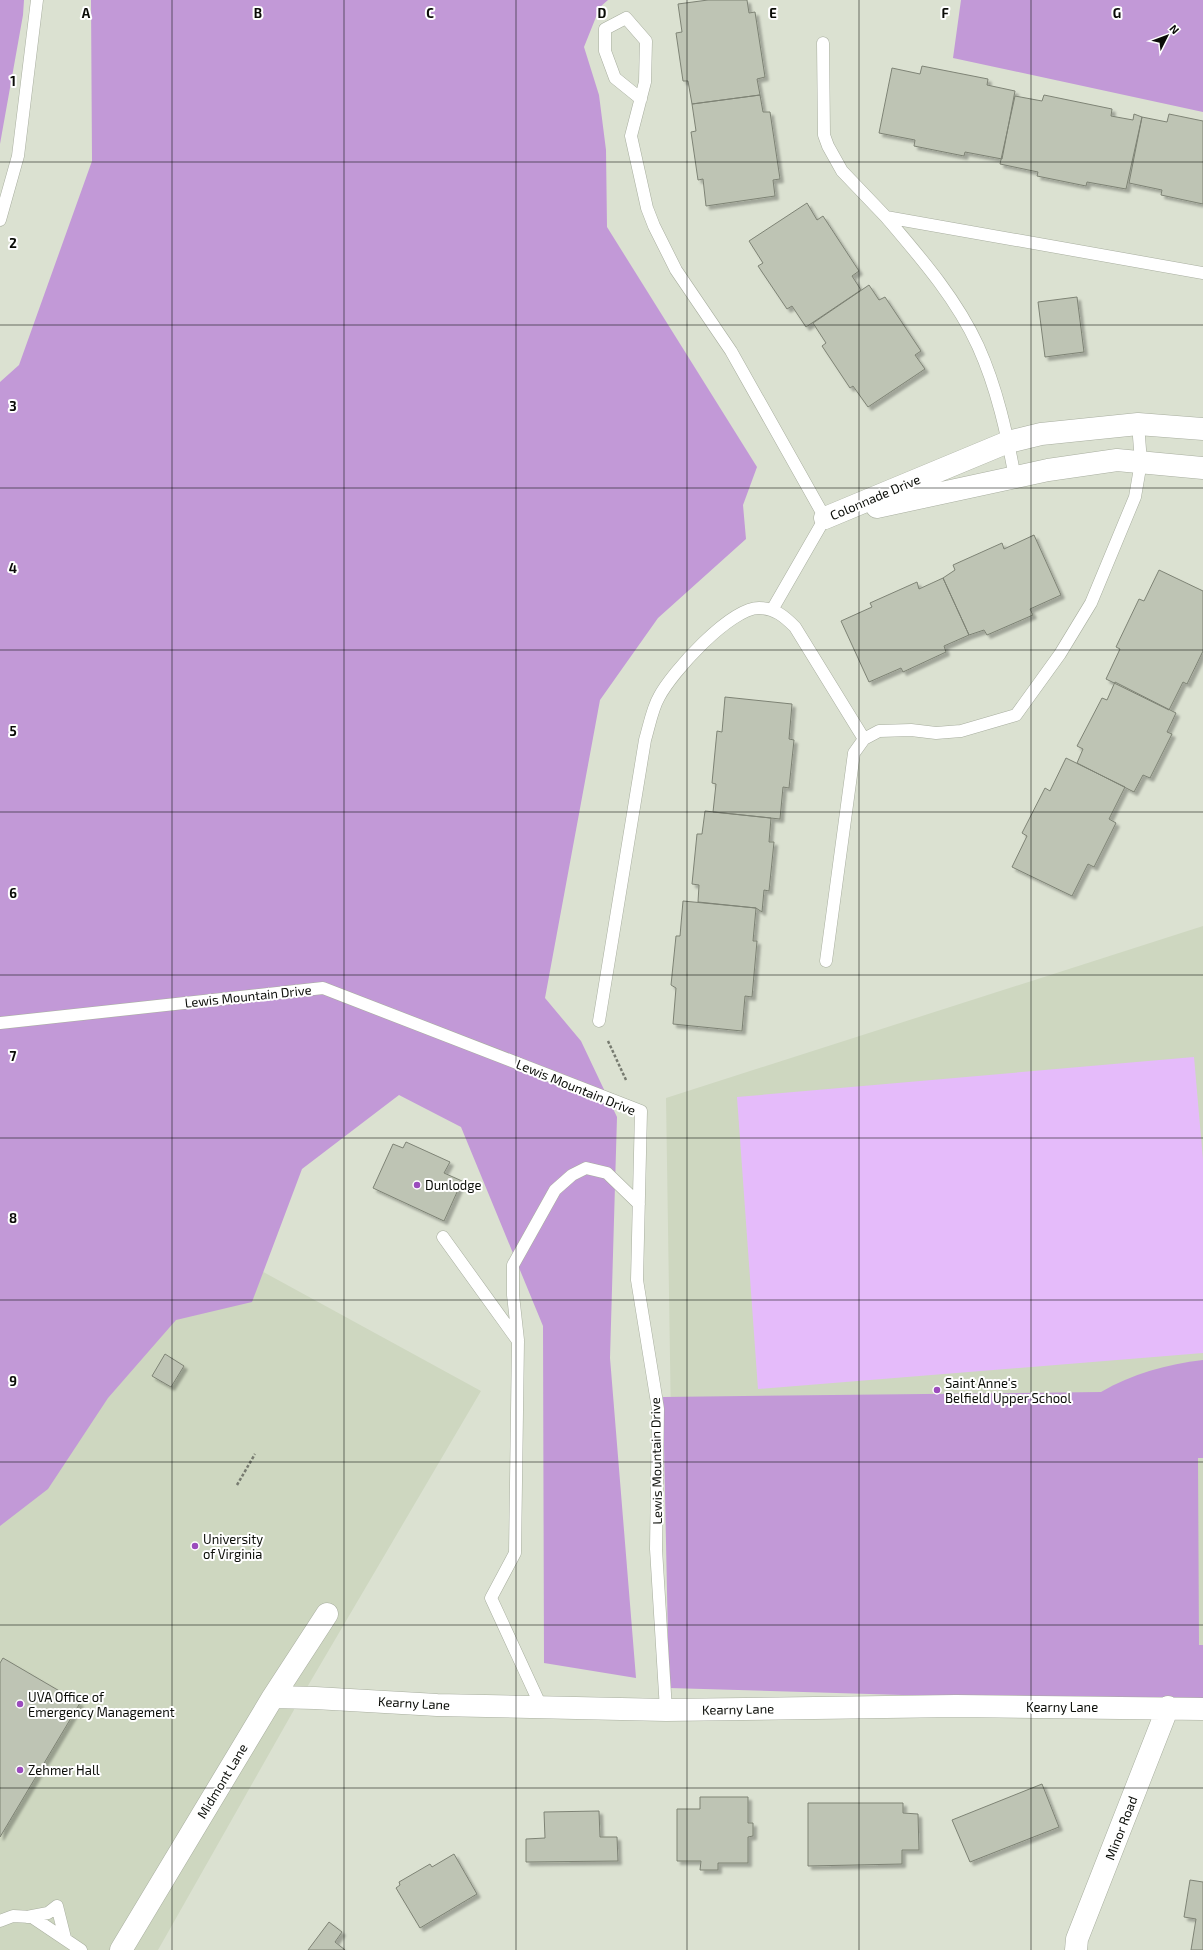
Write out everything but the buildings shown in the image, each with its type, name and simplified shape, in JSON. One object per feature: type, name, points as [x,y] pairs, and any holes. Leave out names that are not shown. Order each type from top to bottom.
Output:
[{"type":"street","name":"Colonnade Drive","points":[[825,518],[1008,442],[1040,434],[1138,424],[1203,428]]},
{"type":"street","name":"Colonnade Drive","points":[[825,518],[1048,470],[1117,460],[1203,468]]},
{"type":"street","name":"Midmont Lane","points":[[119,1949],[273,1697],[327,1614]]},
{"type":"street","name":"Kearny Lane","points":[[273,1697],[437,1705],[666,1710],[956,1706],[1168,1707],[1203,1709]]},
{"type":"street","name":"Minor Road","points":[[1076,1950],[1077,1939],[1168,1707]]},
{"type":"lane","points":[[0,220],[18,156],[37,0]]},
{"type":"lane","points":[[640,99],[615,78],[605,51],[605,30],[626,18],[646,41],[645,82],[631,136],[647,208],[654,226],[676,270],[731,351],[825,518],[772,610]]},
{"type":"lane","points":[[823,43],[824,135],[828,146],[842,171],[886,217],[946,292],[978,346],[997,399],[1015,478]]},
{"type":"lane","points":[[886,217],[1203,273]]},
{"type":"lane","points":[[826,961],[854,753],[864,739],[879,731],[911,730],[936,733],[961,731],[1016,715],[1060,654],[1091,603],[1135,496],[1141,462],[1138,424]]},
{"type":"lane","points":[[599,1021],[645,740],[658,697],[675,673],[708,638],[741,613],[758,608],[772,610],[782,615],[795,627],[864,739]]},
{"type":"lane","name":"Lewis Mountain Drive","points":[[0,1023],[323,988],[641,1112],[637,1280],[658,1409],[656,1549],[666,1710]]},
{"type":"lane","points":[[544,1707],[539,1702],[491,1598],[515,1553],[518,1341],[513,1295],[513,1265],[555,1190],[572,1174],[586,1168],[606,1173],[639,1204]]},
{"type":"lane","points":[[443,1237],[518,1341]]},
{"type":"lane","points":[[0,1921],[13,1916],[32,1917],[48,1913],[57,1906],[64,1938]]},
{"type":"lane","points":[[32,1917],[81,1950]]},
{"type":"path","points":[[599,1021],[641,1112]]},
{"type":"path","points":[[237,1484],[255,1454]]},
{"type":"shaded area","points":[[0,0],[24,0],[23,15],[0,144]]},
{"type":"shaded area","points":[[91,0],[608,0],[600,7],[584,47],[599,95],[606,150],[607,227],[757,467],[743,505],[746,539],[658,618],[600,700],[545,998],[581,1041],[617,1117],[610,1358],[636,1678],[544,1663],[543,1326],[461,1127],[399,1095],[302,1169],[252,1302],[176,1320],[108,1398],[48,1489],[0,1526],[0,382],[19,365],[92,161]]},
{"type":"shaded area","points":[[961,0],[1203,0],[1203,112],[953,58]]},
{"type":"shaded area","name":"Saint Anne's Belfield Upper School","points":[[1203,926],[1203,1682],[675,1683],[666,1098]]},
{"type":"shaded area","points":[[1194,1057],[1203,1160],[1203,1353],[758,1389],[737,1097]]},
{"type":"shaded area","name":"University of Virginia","points":[[0,1128],[481,1391],[299,1701],[158,1950],[0,1950]]},
{"type":"shaded area","points":[[1203,1360],[1203,1458],[1198,1458],[1199,1645],[1203,1645],[1203,1704],[669,1688],[663,1397],[1101,1392],[1137,1375],[1176,1364]]},
{"type":"place","name":"Dunlodge","points":[[417,1185]]},
{"type":"place","name":"Saint Anne's Belfield Upper School","points":[[937,1390]]},
{"type":"place","name":"University of Virginia","points":[[195,1546]]},
{"type":"place","name":"UVA Office of Emergency Management","points":[[20,1704]]},
{"type":"place","name":"Zehmer Hall","points":[[20,1770]]}]
